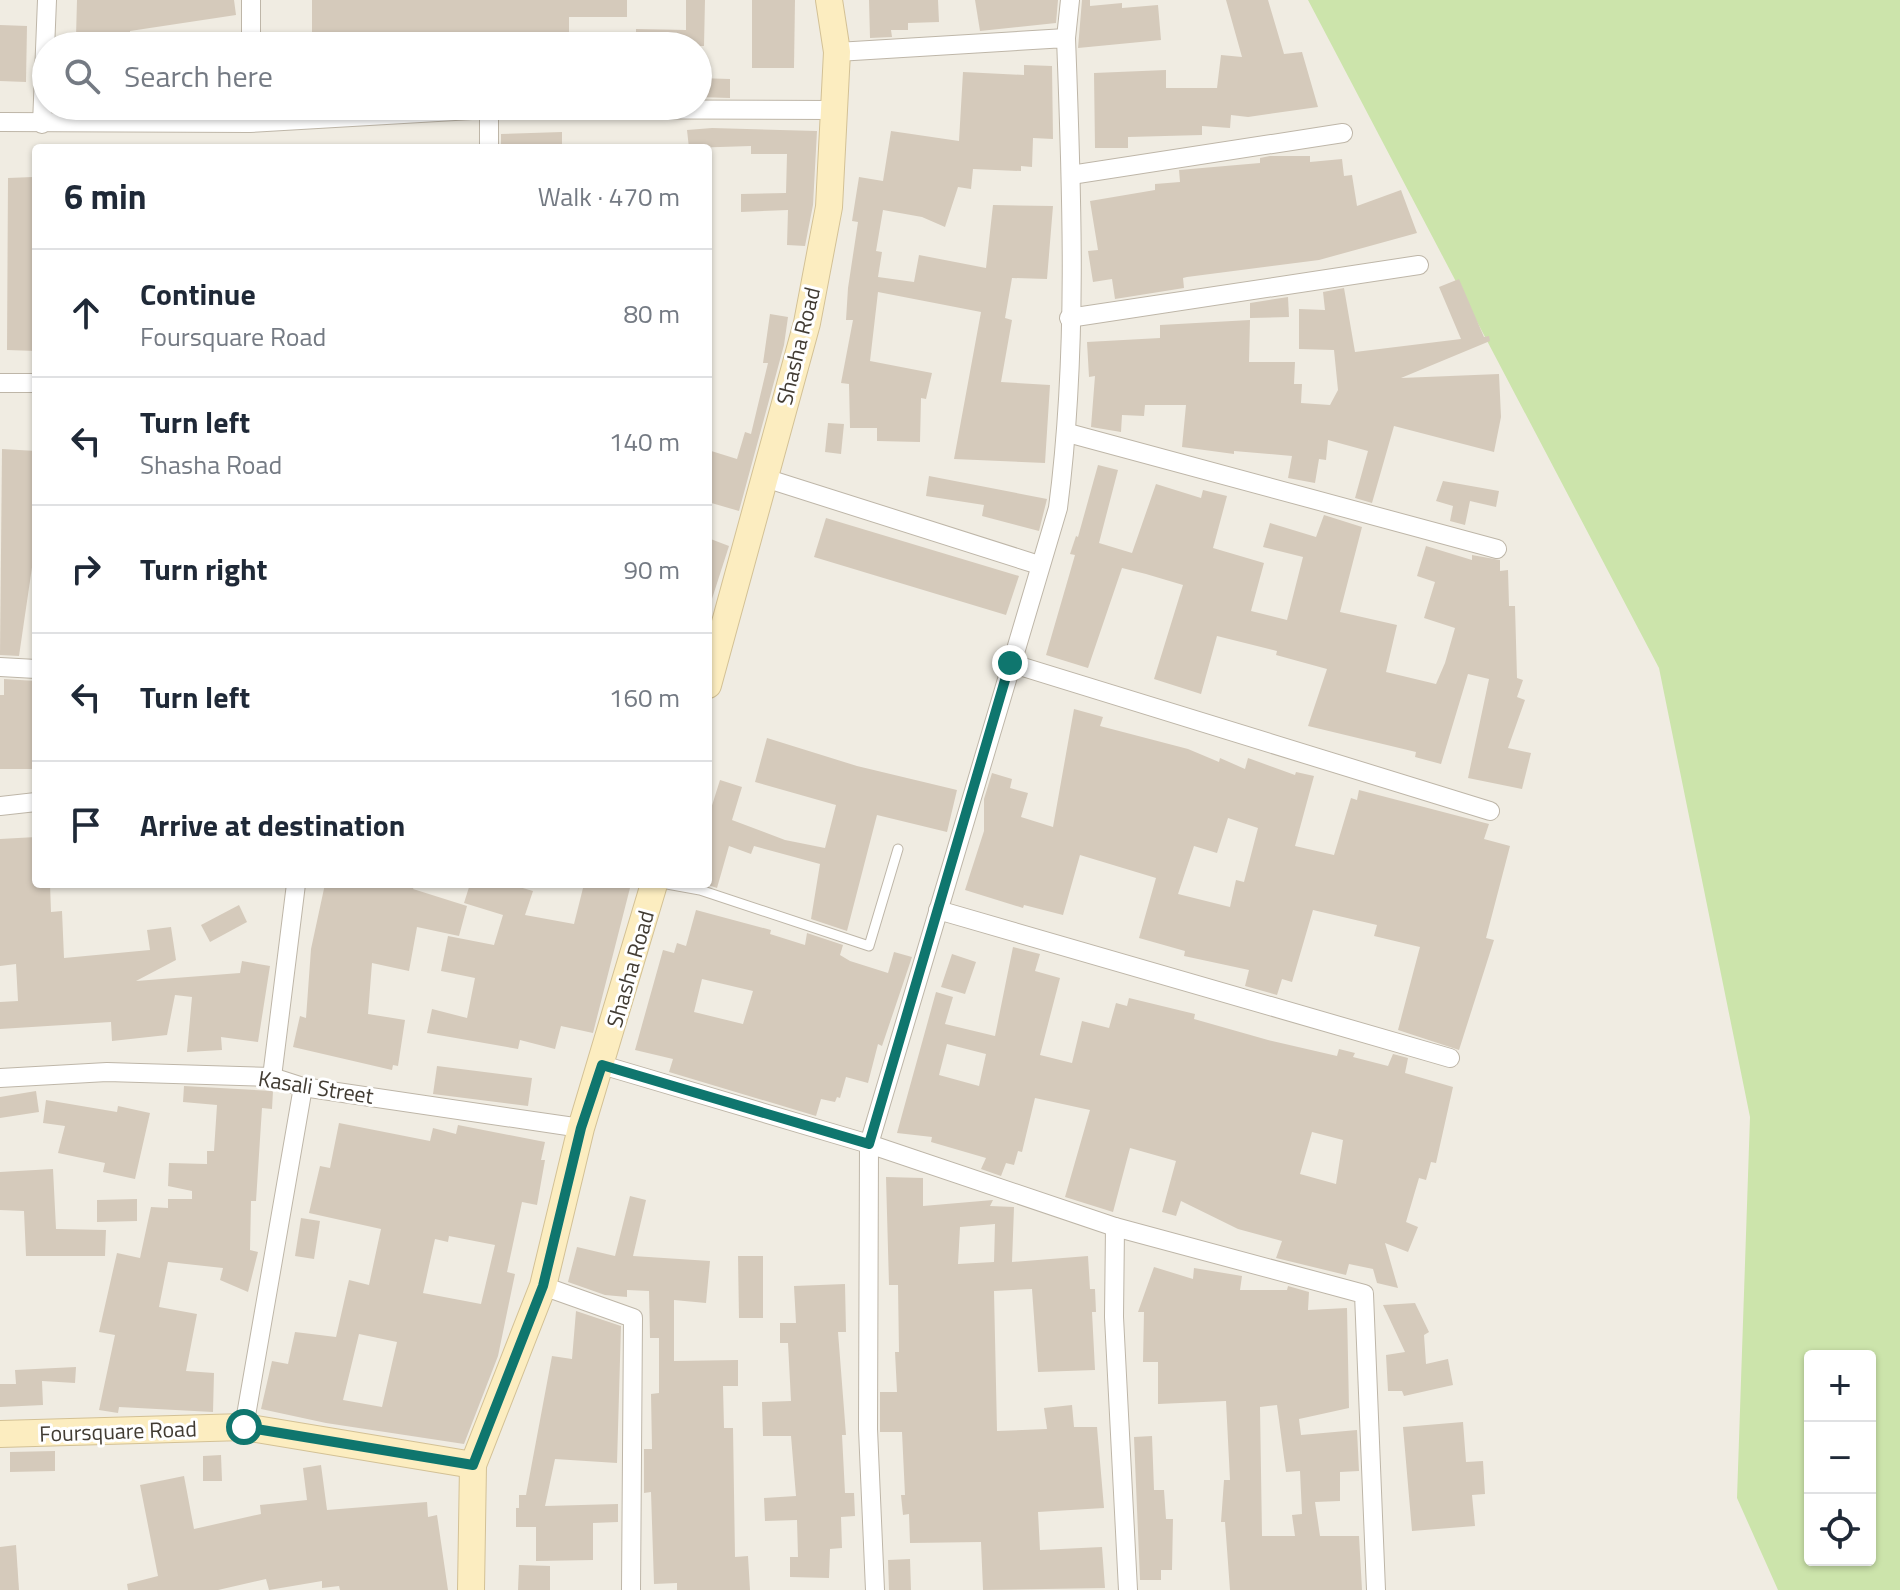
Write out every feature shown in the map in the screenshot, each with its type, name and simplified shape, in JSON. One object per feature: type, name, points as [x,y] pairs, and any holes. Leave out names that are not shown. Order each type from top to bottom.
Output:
[{"type":"street","points":[[46,32],[47,0]]},
{"type":"street","points":[[251,0],[251,32]]},
{"type":"street","name":"Shasha Road","points":[[712,670],[807,323],[829,207],[837,52],[829,0]]},
{"type":"street","points":[[875,1590],[868,1429],[869,1144],[1058,508],[1068,433],[1071,175],[1066,38],[1070,0]]},
{"type":"street","points":[[837,52],[1066,38]]},
{"type":"street","points":[[712,110],[833,110]]},
{"type":"street","points":[[42,120],[42,124]]},
{"type":"street","points":[[0,122],[42,124],[125,120]]},
{"type":"street","points":[[489,120],[489,144]]},
{"type":"street","points":[[1071,175],[1343,133]]},
{"type":"street","points":[[1069,318],[1419,265]]},
{"type":"street","points":[[0,383],[32,383]]},
{"type":"street","points":[[1068,433],[1497,549]]},
{"type":"street","points":[[765,478],[1039,565]]},
{"type":"street","points":[[1010,663],[1490,811]]},
{"type":"street","points":[[0,667],[32,669]]},
{"type":"street","points":[[0,806],[32,802]]},
{"type":"street","points":[[272,1077],[296,888]]},
{"type":"street","name":"Shasha Road","points":[[473,1465],[543,1286],[581,1128],[653,888]]},
{"type":"street","points":[[938,910],[1450,1058]]},
{"type":"street","points":[[602,1065],[869,1144],[1115,1227],[1364,1294],[1376,1590]]},
{"type":"street","name":"Kasali Street","points":[[0,1078],[107,1072],[272,1077],[303,1087],[581,1128]]},
{"type":"street","points":[[244,1427],[303,1087]]},
{"type":"street","points":[[1115,1227],[1114,1317],[1128,1590]]},
{"type":"street","points":[[543,1286],[633,1318],[631,1590]]},
{"type":"street","name":"Foursquare Road","points":[[0,1434],[244,1427],[473,1465]]},
{"type":"street","points":[[471,1590],[473,1465]]},
{"type":"lane","points":[[689,888],[869,946],[898,849]]},
{"type":"green space","points":[[1308,0],[1900,0],[1900,1590],[1778,1590],[1737,1498],[1750,1117],[1659,668]]},
{"type":"building","points":[[77,0],[234,0],[236,15],[130,32],[76,32]]},
{"type":"building","points":[[312,0],[627,0],[627,17],[569,17],[569,32],[312,32]]},
{"type":"building","points":[[686,0],[705,0],[704,32],[636,32],[636,29],[686,30]]},
{"type":"building","points":[[752,0],[795,0],[794,68],[752,68]]},
{"type":"building","points":[[869,0],[938,0],[939,22],[908,23],[908,30],[891,30],[892,37],[870,38]]},
{"type":"building","points":[[975,0],[1058,0],[1056,23],[980,31]]},
{"type":"building","points":[[1082,0],[1090,0],[1090,6],[1122,3],[1122,8],[1158,5],[1161,40],[1078,48]]},
{"type":"building","points":[[1226,0],[1268,0],[1284,54],[1302,52],[1318,107],[1248,117],[1231,115],[1230,128],[1202,126],[1202,135],[1128,137],[1128,148],[1095,148],[1094,73],[1166,70],[1166,88],[1217,88],[1221,55],[1242,57]]},
{"type":"building","points":[[0,25],[27,26],[26,82],[0,81]]},
{"type":"building","points":[[1024,65],[1052,66],[1053,139],[1033,138],[1032,167],[1021,166],[1021,171],[973,169],[971,189],[958,187],[945,227],[922,217],[883,210],[876,251],[882,252],[878,277],[914,282],[919,255],[986,268],[993,205],[1053,206],[1047,279],[1012,278],[1005,318],[1012,320],[1001,382],[1050,385],[1045,463],[954,459],[981,312],[878,292],[870,361],[932,373],[926,399],[921,398],[920,442],[877,441],[877,428],[850,428],[849,384],[841,383],[853,320],[846,320],[858,222],[852,221],[859,177],[883,181],[891,131],[959,141],[963,72],[1024,75]]},
{"type":"building","points":[[712,78],[730,79],[730,98],[712,97]]},
{"type":"building","points":[[687,130],[817,131],[813,205],[805,246],[787,245],[788,210],[741,212],[741,194],[786,193],[787,154],[751,154],[751,146],[712,147],[712,144],[689,144]]},
{"type":"building","points":[[562,132],[562,144],[501,144],[501,134]]},
{"type":"building","points":[[1310,156],[1310,162],[1342,159],[1344,176],[1352,175],[1357,206],[1401,190],[1417,233],[1319,260],[1187,277],[1183,278],[1184,288],[1115,299],[1112,279],[1093,282],[1088,251],[1098,250],[1090,201],[1155,190],[1155,184],[1180,182],[1179,170],[1260,163],[1260,158]]},
{"type":"building","points":[[32,177],[32,351],[7,350],[8,178]]},
{"type":"building","points":[[1459,279],[1484,337],[1489,336],[1490,341],[1401,378],[1499,374],[1501,417],[1494,452],[1394,426],[1372,503],[1355,498],[1368,451],[1328,440],[1326,460],[1319,459],[1315,483],[1288,478],[1292,456],[1234,451],[1234,454],[1182,447],[1186,405],[1145,405],[1144,416],[1122,415],[1121,432],[1091,427],[1095,376],[1089,377],[1087,342],[1160,338],[1160,325],[1250,320],[1249,362],[1295,362],[1294,384],[1302,384],[1301,403],[1330,405],[1338,390],[1334,350],[1299,349],[1299,309],[1325,310],[1323,292],[1344,288],[1355,352],[1461,339],[1439,287]]},
{"type":"building","points":[[1288,297],[1289,317],[1250,318],[1250,303]]},
{"type":"building","points":[[770,314],[788,317],[784,345],[739,511],[712,503],[712,451],[737,459],[745,432],[751,434],[768,363],[763,363]]},
{"type":"building","points":[[828,423],[844,424],[841,454],[825,452]]},
{"type":"building","points":[[2,449],[32,451],[32,567],[19,656],[0,655]]},
{"type":"building","points":[[1098,465],[1118,470],[1099,543],[1132,553],[1156,484],[1201,498],[1203,490],[1227,496],[1213,548],[1264,563],[1251,611],[1287,620],[1303,557],[1263,547],[1270,523],[1316,537],[1324,515],[1362,527],[1340,612],[1397,625],[1386,672],[1436,684],[1455,628],[1424,618],[1435,582],[1417,576],[1426,546],[1472,560],[1472,555],[1500,560],[1500,571],[1508,570],[1509,606],[1515,606],[1517,678],[1523,680],[1517,697],[1525,700],[1508,748],[1531,753],[1522,789],[1468,778],[1489,679],[1468,674],[1441,764],[1415,757],[1416,752],[1308,726],[1327,669],[1276,655],[1277,651],[1217,636],[1201,694],[1154,679],[1183,585],[1146,574],[1122,568],[1088,668],[1046,655],[1075,555],[1070,554],[1078,537]]},
{"type":"building","points":[[929,476],[1047,499],[1039,531],[982,516],[984,505],[926,496]]},
{"type":"building","points":[[1443,481],[1499,491],[1496,507],[1470,501],[1465,525],[1450,521],[1453,506],[1436,501]]},
{"type":"building","points":[[826,518],[1019,576],[1006,615],[814,557]]},
{"type":"building","points":[[712,540],[729,546],[712,599]]},
{"type":"building","points":[[4,679],[32,681],[32,769],[0,769],[0,695],[4,695]]},
{"type":"building","points":[[1074,709],[1103,717],[1100,726],[1188,749],[1219,762],[1220,758],[1245,769],[1248,758],[1295,775],[1296,772],[1314,776],[1295,846],[1334,855],[1351,798],[1357,800],[1359,790],[1489,824],[1484,839],[1510,846],[1486,938],[1494,940],[1459,1050],[1398,1030],[1420,947],[1374,936],[1377,925],[1313,910],[1292,982],[1282,979],[1277,995],[1245,986],[1249,970],[1184,956],[1185,951],[1139,938],[1156,878],[1080,855],[1063,915],[1024,905],[1023,908],[965,890],[984,831],[984,799],[992,773],[1012,779],[1010,788],[1028,793],[1021,817],[1053,827]],"holes":[[[1228,818],[1258,828],[1244,882],[1236,880],[1230,907],[1178,894],[1194,846],[1217,853]]]},
{"type":"building","points":[[767,738],[857,766],[957,790],[947,832],[877,815],[847,931],[811,919],[820,864],[754,846],[751,854],[729,846],[717,888],[712,886],[712,805],[720,780],[742,787],[732,820],[785,840],[825,848],[836,805],[755,782]]},
{"type":"building","points":[[32,837],[32,888],[50,888],[51,912],[62,911],[64,958],[150,950],[147,930],[171,927],[176,960],[136,981],[240,973],[242,961],[270,966],[258,1042],[221,1037],[222,1050],[187,1052],[192,997],[175,995],[167,1035],[112,1041],[111,1022],[0,1029],[0,1002],[18,1001],[16,964],[0,966],[0,839]]},
{"type":"building","points":[[324,888],[413,888],[467,906],[459,936],[417,927],[409,971],[372,963],[368,1014],[405,1020],[398,1066],[393,1065],[392,1070],[293,1047],[300,1016],[306,1018],[311,949]]},
{"type":"building","points":[[469,888],[523,888],[533,891],[525,915],[574,924],[583,888],[630,888],[593,1033],[561,1026],[555,1049],[520,1040],[518,1049],[427,1033],[432,1009],[467,1018],[475,978],[441,971],[448,936],[494,945],[503,915],[464,903]]},
{"type":"building","points":[[239,905],[247,922],[210,942],[201,925]]},
{"type":"building","points":[[696,910],[771,930],[770,934],[805,945],[807,933],[843,945],[840,955],[850,961],[888,973],[894,952],[912,957],[882,1046],[878,1044],[868,1083],[846,1077],[840,1098],[837,1097],[835,1102],[821,1099],[816,1116],[669,1072],[673,1059],[635,1050],[663,950],[674,953],[677,943],[686,946]],"holes":[[[702,979],[753,991],[743,1024],[694,1012]]]},
{"type":"building","points":[[1013,947],[1040,954],[1035,971],[1060,978],[1040,1055],[1072,1063],[1082,1021],[1109,1028],[1116,1003],[1127,1006],[1129,998],[1195,1014],[1194,1019],[1268,1040],[1337,1056],[1339,1049],[1355,1053],[1353,1057],[1388,1066],[1393,1054],[1408,1058],[1405,1073],[1453,1087],[1436,1163],[1431,1162],[1426,1180],[1419,1178],[1406,1222],[1418,1227],[1408,1252],[1385,1243],[1398,1288],[1377,1283],[1373,1269],[1349,1264],[1346,1275],[1276,1258],[1282,1241],[1238,1229],[1181,1201],[1176,1216],[1162,1212],[1176,1161],[1130,1148],[1113,1212],[1065,1197],[1090,1110],[1035,1098],[1022,1152],[1018,1151],[1014,1165],[1006,1163],[1001,1176],[981,1169],[986,1158],[931,1142],[932,1137],[897,1133],[936,992],[953,997],[945,1024],[995,1036]],"holes":[[[947,1044],[986,1054],[979,1086],[939,1075]],[[1312,1132],[1343,1140],[1336,1184],[1300,1174]]]},
{"type":"building","points":[[952,954],[976,962],[965,994],[941,987]]},
{"type":"building","points":[[437,1066],[532,1078],[528,1106],[433,1094]]},
{"type":"building","points":[[184,1086],[273,1091],[272,1109],[262,1108],[256,1201],[251,1201],[250,1250],[258,1252],[248,1292],[220,1280],[223,1268],[168,1262],[159,1307],[197,1314],[186,1371],[214,1373],[213,1412],[119,1407],[118,1413],[99,1410],[115,1335],[99,1332],[117,1253],[140,1258],[151,1207],[168,1208],[168,1199],[192,1199],[192,1191],[168,1186],[169,1163],[207,1164],[207,1151],[214,1151],[217,1105],[183,1102]]},
{"type":"building","points":[[36,1091],[39,1112],[0,1118],[0,1097]]},
{"type":"building","points":[[46,1100],[117,1112],[118,1106],[150,1113],[135,1179],[103,1172],[105,1163],[58,1153],[65,1126],[43,1123]]},
{"type":"building","points":[[339,1123],[430,1141],[433,1128],[456,1134],[458,1125],[545,1142],[537,1205],[522,1202],[507,1272],[515,1274],[498,1356],[464,1444],[326,1423],[261,1409],[272,1361],[288,1364],[295,1332],[336,1337],[349,1280],[369,1285],[381,1229],[309,1213],[320,1166],[330,1168]],"holes":[[[449,1236],[495,1245],[481,1304],[423,1293],[435,1239],[448,1242]],[[359,1334],[397,1342],[382,1407],[343,1400]]]},
{"type":"building","points":[[53,1169],[56,1229],[106,1230],[105,1256],[26,1256],[24,1211],[0,1210],[0,1172]]},
{"type":"building","points":[[886,1177],[923,1178],[923,1206],[993,1200],[990,1206],[1014,1207],[1012,1262],[1088,1256],[1090,1289],[1095,1289],[1096,1312],[1092,1312],[1095,1370],[1038,1372],[1032,1289],[994,1291],[997,1431],[1047,1429],[1044,1408],[1072,1405],[1074,1427],[1097,1427],[1104,1508],[1038,1512],[1040,1550],[1102,1547],[1105,1588],[983,1590],[981,1542],[910,1543],[909,1514],[903,1515],[901,1495],[905,1495],[902,1432],[880,1432],[880,1392],[897,1392],[898,1285],[889,1285]],"holes":[[[995,1224],[994,1262],[958,1264],[960,1227]]]},
{"type":"building","points":[[630,1196],[646,1200],[633,1256],[710,1261],[706,1303],[674,1300],[674,1361],[738,1360],[738,1386],[723,1386],[724,1428],[733,1428],[735,1557],[748,1556],[750,1590],[677,1590],[677,1583],[654,1584],[651,1492],[644,1493],[644,1449],[652,1449],[651,1394],[659,1393],[659,1338],[650,1338],[649,1291],[627,1290],[627,1297],[605,1295],[568,1282],[577,1247],[615,1256]]},
{"type":"building","points":[[137,1199],[137,1221],[97,1222],[97,1200]]},
{"type":"building","points":[[301,1218],[320,1221],[314,1259],[295,1256]]},
{"type":"building","points":[[738,1256],[763,1256],[763,1318],[739,1318]]},
{"type":"building","points":[[1154,1267],[1193,1279],[1194,1268],[1242,1276],[1240,1290],[1287,1290],[1288,1286],[1309,1292],[1308,1310],[1347,1308],[1349,1408],[1299,1419],[1301,1435],[1357,1430],[1359,1471],[1340,1472],[1340,1501],[1315,1502],[1320,1536],[1359,1536],[1362,1590],[1230,1590],[1225,1522],[1221,1522],[1224,1480],[1230,1480],[1226,1401],[1158,1404],[1158,1362],[1143,1362],[1144,1312],[1138,1312]],"holes":[[[1277,1405],[1286,1472],[1300,1471],[1302,1514],[1292,1515],[1295,1536],[1262,1536],[1260,1407]]]},
{"type":"building","points":[[845,1284],[846,1332],[838,1332],[846,1435],[842,1435],[845,1493],[854,1493],[855,1516],[841,1517],[842,1548],[830,1549],[829,1578],[790,1577],[790,1557],[798,1557],[797,1520],[765,1521],[764,1498],[796,1496],[791,1436],[763,1436],[762,1402],[791,1401],[788,1343],[780,1343],[780,1323],[796,1323],[794,1286]]},
{"type":"building","points":[[1415,1303],[1429,1332],[1424,1335],[1426,1364],[1448,1359],[1453,1385],[1404,1396],[1402,1391],[1388,1391],[1386,1355],[1405,1352],[1383,1305]]},
{"type":"building","points":[[576,1311],[621,1326],[617,1463],[555,1459],[545,1506],[618,1504],[618,1522],[593,1523],[593,1560],[536,1561],[536,1527],[516,1527],[516,1508],[519,1508],[519,1495],[526,1495],[552,1356],[572,1359]]},
{"type":"building","points":[[76,1367],[75,1383],[42,1381],[43,1405],[0,1407],[0,1384],[16,1384],[15,1370]]},
{"type":"building","points":[[1463,1422],[1466,1462],[1483,1461],[1485,1494],[1472,1495],[1475,1526],[1412,1531],[1403,1427]]},
{"type":"building","points":[[1152,1436],[1154,1490],[1164,1490],[1166,1519],[1173,1519],[1172,1570],[1161,1570],[1161,1580],[1140,1580],[1134,1437]]},
{"type":"building","points":[[55,1451],[55,1471],[10,1472],[10,1452]]},
{"type":"building","points":[[221,1455],[222,1481],[203,1481],[203,1456]]},
{"type":"building","points":[[321,1465],[327,1510],[427,1502],[428,1517],[437,1515],[448,1590],[340,1590],[339,1586],[322,1588],[322,1581],[269,1590],[266,1579],[218,1590],[128,1590],[127,1584],[158,1576],[140,1485],[184,1476],[194,1529],[261,1514],[260,1505],[307,1500],[303,1468]]},
{"type":"building","points":[[16,1545],[19,1590],[0,1590],[0,1547]]},
{"type":"building","points":[[910,1559],[911,1590],[889,1590],[888,1560]]},
{"type":"building","points":[[519,1565],[550,1566],[550,1590],[518,1590]]},
{"type":"route","points":[[244,1427],[473,1465],[543,1286],[581,1128],[602,1065],[869,1144],[1010,663]]}]
